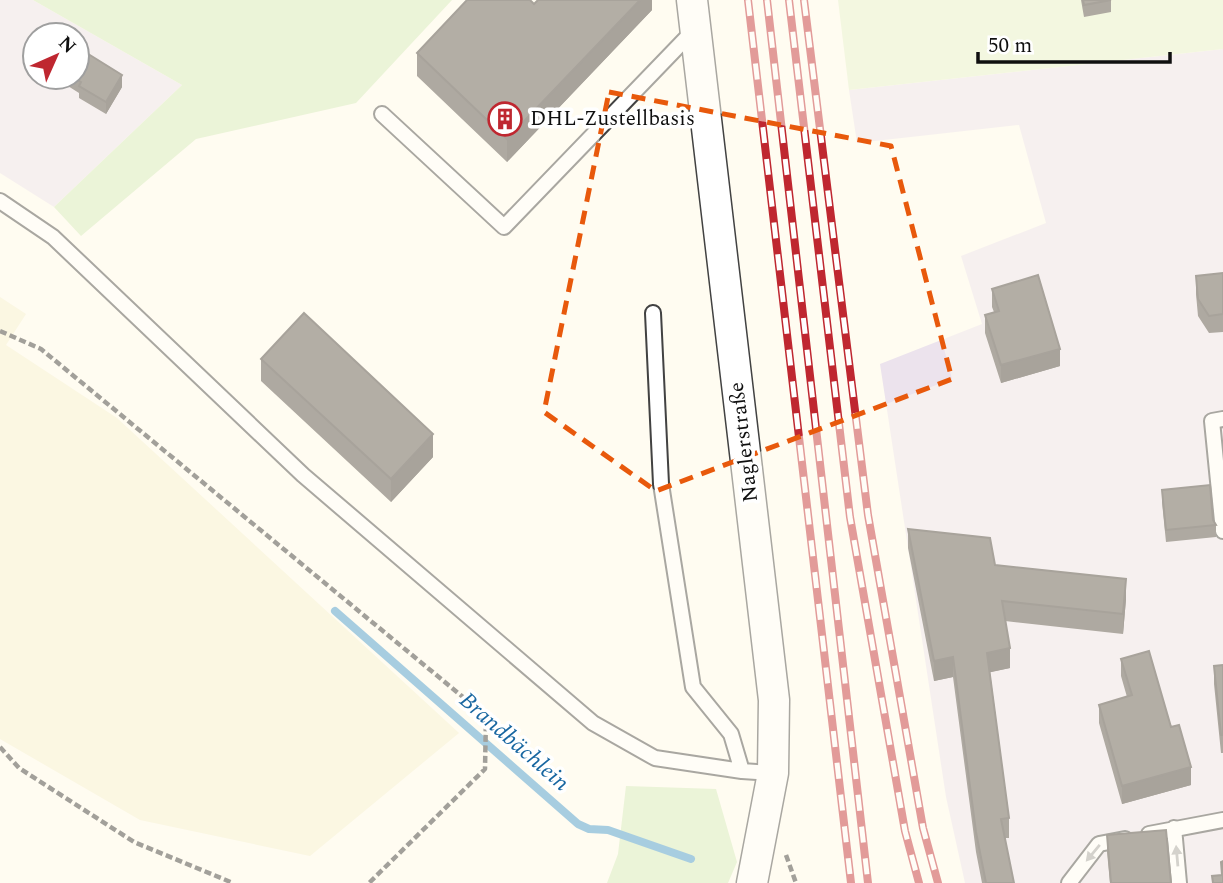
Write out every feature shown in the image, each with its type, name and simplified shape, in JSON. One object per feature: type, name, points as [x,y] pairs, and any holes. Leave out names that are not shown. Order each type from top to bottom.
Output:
[{"type":"street","name":"Naglerstraße","points":[[692,0],[775,701],[773,772],[752,883]]},
{"type":"lane","points":[[382,114],[504,227],[695,29]]},
{"type":"lane","points":[[0,201],[53,237],[303,475],[593,723],[655,758],[742,771],[773,772]]},
{"type":"lane","points":[[653,313],[661,484],[693,687],[732,734],[742,771]]},
{"type":"lane","points":[[1223,419],[1212,421],[1223,531]]},
{"type":"lane","points":[[1069,883],[1099,844],[1223,820]]},
{"type":"lane","points":[[1174,828],[1179,883]]},
{"type":"path","points":[[0,331],[41,349],[486,716],[485,769],[369,883]]},
{"type":"path","points":[[0,747],[19,768],[134,842],[233,883]]},
{"type":"highlighted area","points":[[609,92],[891,146],[952,379],[656,491],[544,412]]},
{"type":"shaded area","points":[[0,0],[33,0],[70,21],[21,21],[21,91],[91,91],[91,33],[182,85],[54,207],[0,173]]},
{"type":"shaded area","points":[[1223,49],[1223,883],[965,883],[946,797],[880,364],[982,324],[961,256],[1046,223],[1019,125],[857,143],[849,90]]},
{"type":"shaded area","points":[[0,297],[26,314],[6,345],[117,418],[459,733],[310,856],[140,820],[0,739]]},
{"type":"green space","points":[[33,0],[452,0],[356,103],[196,139],[81,236],[54,207],[182,85],[91,33],[91,21],[70,21]]},
{"type":"green space","points":[[838,0],[1223,0],[1223,49],[849,90]]},
{"type":"green space","points":[[626,786],[716,789],[737,862],[728,883],[607,883],[618,854]]},
{"type":"building","name":"DHL-Zustellbasis","points":[[467,0],[530,0],[534,4],[538,0],[640,0],[507,139],[417,53]]},
{"type":"building","points":[[1083,0],[1111,0],[1084,5]]},
{"type":"building","points":[[91,56],[122,75],[106,102],[87,91],[91,91]]},
{"type":"building","points":[[1223,273],[1223,314],[1209,316],[1198,299],[1196,276]]},
{"type":"building","points":[[1038,275],[1060,349],[1001,365],[985,315],[999,311],[992,289]]},
{"type":"building","points":[[304,313],[433,434],[391,479],[261,359]]},
{"type":"building","points":[[1210,485],[1213,520],[1216,525],[1166,530],[1162,490]]},
{"type":"building","points":[[908,529],[990,538],[995,565],[1126,579],[1123,614],[1002,601],[1010,648],[987,653],[1009,818],[1001,819],[1014,883],[986,883],[976,832],[953,657],[934,661]]},
{"type":"building","points":[[1149,651],[1171,727],[1179,725],[1191,767],[1122,786],[1099,705],[1132,695],[1121,659]]},
{"type":"building","points":[[1223,665],[1223,735],[1221,735],[1214,666]]},
{"type":"building","points":[[1166,830],[1171,883],[1111,883],[1107,835]]},
{"type":"building","points":[[1223,861],[1223,883],[1213,883],[1212,876],[1222,875]]},
{"type":"waterway","name":"Brandbächlein","points":[[335,611],[578,824],[589,829],[608,830],[691,859]]},
{"type":"railway","points":[[748,0],[851,883]]},
{"type":"railway","points":[[767,0],[868,883]]},
{"type":"railway","points":[[789,0],[850,517],[905,831],[919,883]]},
{"type":"railway","points":[[804,0],[868,515],[923,828],[938,883]]},
{"type":"place","name":"DHL-Zustellbasis","points":[[505,119]]}]
